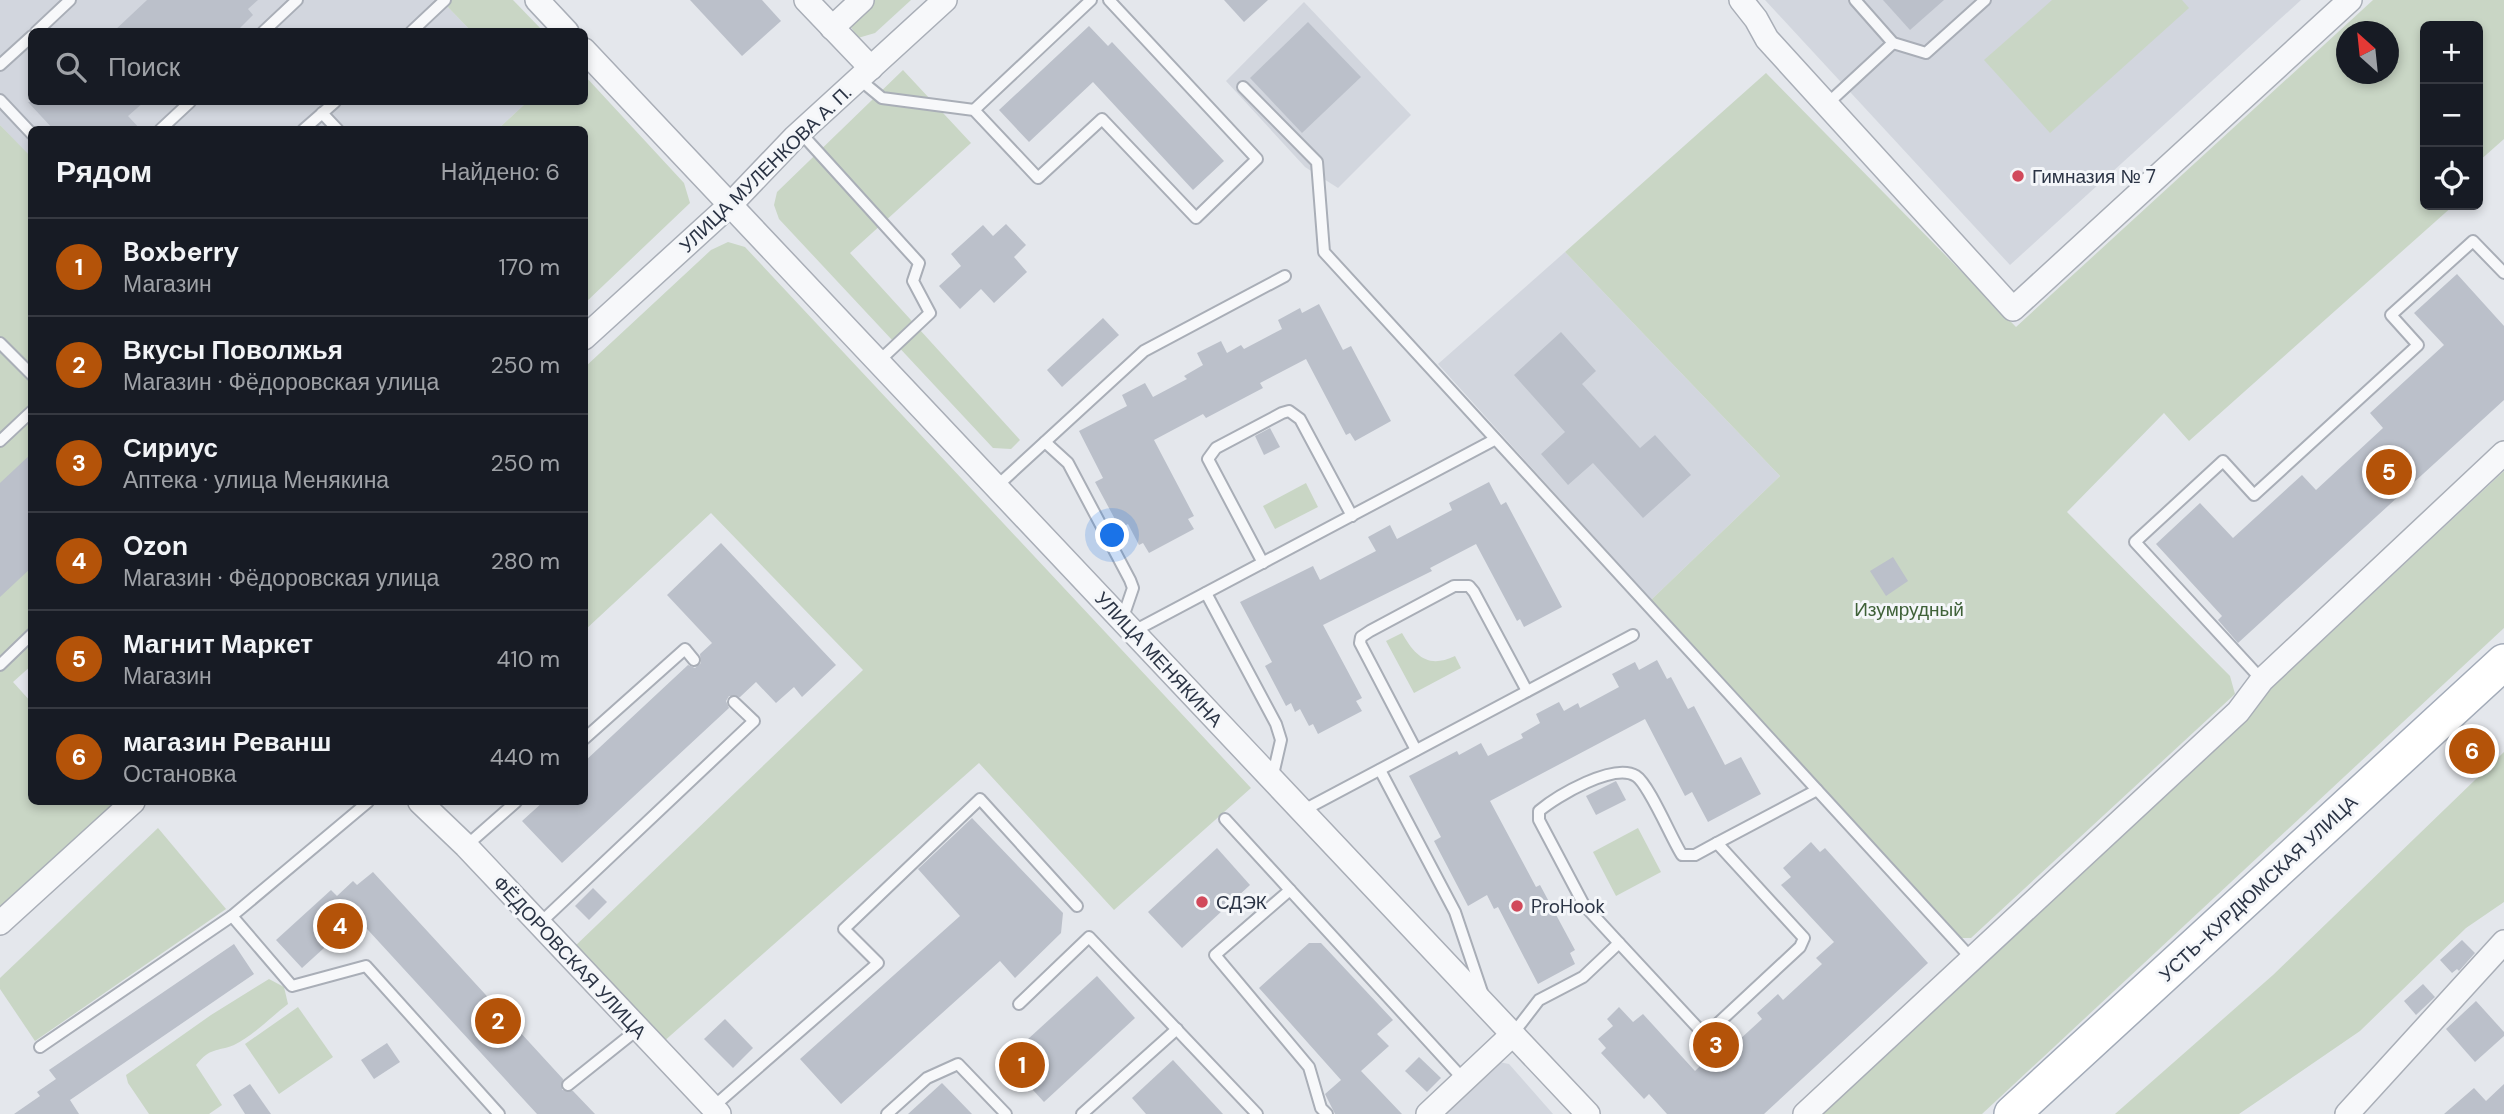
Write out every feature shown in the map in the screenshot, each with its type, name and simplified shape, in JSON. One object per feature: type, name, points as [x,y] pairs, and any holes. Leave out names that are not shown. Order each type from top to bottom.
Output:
[{"type":"main road","name":"УСТЬ-КУРДЮМСКАЯ УЛИЦА","points":[[2012,1114],[2504,662]]},
{"type":"street","points":[[537,0],[563,28]]},
{"type":"street","points":[[806,0],[832,28],[865,73]]},
{"type":"street","points":[[832,28],[862,0]]},
{"type":"street","name":"УЛИЦА МУЛЕНКОВА А. П.","points":[[588,334],[730,205],[800,132],[945,0]]},
{"type":"street","points":[[1745,1],[1767,39],[2013,309],[2350,0]]},
{"type":"street","name":"УЛИЦА МЕНЯКИНА","points":[[588,54],[1588,1114]]},
{"type":"street","points":[[1805,1114],[2238,712],[2262,680],[2504,453]]},
{"type":"street","points":[[0,923],[130,805]]},
{"type":"street","name":"ФЁДОРОВСКАЯ УЛИЦА","points":[[423,805],[466,846],[716,1111]]},
{"type":"street","points":[[2347,1114],[2504,942]]},
{"type":"street","points":[[1428,1114],[1512,1035]]},
{"type":"lane","points":[[40,28],[69,0]]},
{"type":"lane","points":[[267,28],[297,0]]},
{"type":"lane","points":[[415,28],[445,0]]},
{"type":"lane","points":[[974,110],[1091,0]]},
{"type":"lane","points":[[865,73],[882,98],[974,110],[1038,178],[1102,119],[1196,218],[1257,159],[1109,0]]},
{"type":"lane","points":[[1854,0],[1893,43],[1926,52],[1984,0]]},
{"type":"lane","points":[[0,65],[28,40]]},
{"type":"lane","points":[[1826,105],[1893,43]]},
{"type":"lane","points":[[1243,87],[1317,162],[1324,252],[1972,959]]},
{"type":"lane","points":[[0,100],[28,130]]},
{"type":"lane","points":[[164,126],[187,105]]},
{"type":"lane","points":[[307,126],[331,105]]},
{"type":"lane","points":[[322,113],[334,126]]},
{"type":"lane","points":[[800,132],[919,263],[912,281],[930,313],[879,361]]},
{"type":"lane","points":[[2262,680],[2135,541],[2223,461],[2254,495],[2418,345],[2391,315],[2473,241],[2504,273]]},
{"type":"lane","points":[[997,486],[1144,351],[1285,276]]},
{"type":"lane","points":[[0,343],[28,371]]},
{"type":"lane","points":[[1262,563],[1208,459],[1216,448],[1282,413],[1289,411],[1300,418],[1352,516]]},
{"type":"lane","points":[[0,441],[28,415]]},
{"type":"lane","points":[[1128,626],[1206,593],[1494,440]]},
{"type":"lane","points":[[1045,442],[1068,463],[1130,580],[1133,589],[1128,626]]},
{"type":"lane","points":[[1416,750],[1360,643],[1361,637],[1454,586],[1469,586],[1527,691]]},
{"type":"lane","points":[[1206,593],[1276,724],[1281,740],[1272,779]]},
{"type":"lane","points":[[1302,811],[1633,635]]},
{"type":"lane","points":[[0,665],[28,638]]},
{"type":"lane","points":[[588,735],[685,649],[694,660]]},
{"type":"lane","points":[[539,924],[754,721],[734,702]]},
{"type":"lane","points":[[1380,770],[1455,912],[1489,1010]]},
{"type":"lane","points":[[1717,843],[1804,938],[1800,947],[1714,1027],[1702,1031],[1584,905],[1539,820],[1539,811],[1606,773],[1630,774],[1642,782],[1682,855],[1695,855],[1717,843],[1817,790]]},
{"type":"lane","points":[[716,1111],[878,963],[844,929],[980,799],[1077,906]]},
{"type":"lane","points":[[40,1047],[232,916],[364,805]]},
{"type":"lane","points":[[466,846],[513,805]]},
{"type":"lane","points":[[1225,819],[1465,1081]]},
{"type":"lane","points":[[1290,890],[1215,955],[1309,1067],[1321,1108],[1326,1114]]},
{"type":"lane","points":[[232,916],[292,986],[366,966],[499,1114]]},
{"type":"lane","points":[[1019,1004],[1089,937],[1257,1114]]},
{"type":"lane","points":[[1512,1035],[1539,1000],[1583,977],[1619,943]]},
{"type":"lane","points":[[568,1085],[638,1029]]},
{"type":"lane","points":[[1082,1114],[1177,1029]]},
{"type":"lane","points":[[887,1114],[927,1078],[958,1064],[1006,1114]]},
{"type":"shaded area","points":[[0,0],[441,0],[468,28],[28,28],[28,105],[524,105],[501,126],[28,126],[28,155],[0,125]]},
{"type":"shaded area","name":"Гимназия № 7","points":[[1765,0],[2301,0],[2010,265]]},
{"type":"shaded area","points":[[1304,2],[1411,115],[1338,188],[1305,167],[1226,81]]},
{"type":"shaded area","points":[[1565,252],[1780,476],[1651,600],[1438,364]]},
{"type":"shaded area","points":[[1499,1062],[1509,1064],[1553,1114],[1440,1114]]},
{"type":"green space","points":[[441,0],[513,0],[540,28],[468,28]]},
{"type":"green space","points":[[872,0],[911,0],[875,33],[858,38],[849,24]]},
{"type":"green space","points":[[2052,0],[2182,0],[2189,8],[2050,133],[1984,60]]},
{"type":"green space","name":"Изумрудный","points":[[2373,0],[2504,0],[2504,139],[2483,158],[2483,21],[2420,21],[2420,210],[2448,210],[2189,441],[2164,413],[2067,512],[2230,676],[2235,694],[1971,938],[1961,938],[1651,600],[1780,476],[1565,252],[1766,73],[2016,327],[2336,34],[2336,84],[2399,84],[2399,21],[2350,21]]},
{"type":"green space","points":[[903,70],[971,143],[850,253],[1020,440],[1011,449],[993,448],[779,219],[774,205],[777,192]]},
{"type":"green space","points":[[588,79],[684,183],[690,203],[588,300],[588,126],[501,126],[524,105],[588,105]]},
{"type":"green space","points":[[0,125],[28,154],[28,669],[13,682],[28,699],[28,805],[114,805],[0,908]]},
{"type":"green space","points":[[728,242],[745,247],[1251,788],[1114,910],[979,763],[662,1043],[573,948],[863,670],[711,513],[588,627],[588,364],[711,250]]},
{"type":"green space","points":[[2504,471],[2504,628],[1982,1114],[1816,1114]]},
{"type":"green space","points":[[1306,483],[1318,507],[1275,529],[1263,506]]},
{"type":"green space","points":[[1402,633],[1423,658],[1437,661],[1455,656],[1461,668],[1414,693],[1386,641]]},
{"type":"green space","points":[[2504,752],[2504,902],[2466,928],[2360,1031],[2239,1114],[2115,1114],[2273,975]]},
{"type":"green space","points":[[158,828],[226,909],[35,1041],[0,989],[0,978]]},
{"type":"green space","points":[[1638,828],[1661,872],[1616,896],[1593,852]]},
{"type":"green space","points":[[269,979],[284,987],[288,1004],[248,1036],[234,1045],[210,1053],[196,1065],[222,1105],[209,1114],[149,1114],[128,1083],[126,1075],[211,1015]]},
{"type":"green space","points":[[298,1007],[333,1057],[279,1094],[245,1044]]},
{"type":"building","points":[[147,0],[258,0],[248,9],[253,15],[240,28],[117,28]]},
{"type":"building","points":[[690,0],[762,0],[781,21],[742,56]]},
{"type":"building","points":[[1224,0],[1268,0],[1244,22]]},
{"type":"building","points":[[1883,0],[1944,0],[1910,30]]},
{"type":"building","points":[[1308,22],[1361,77],[1302,133],[1250,78]]},
{"type":"building","points":[[1089,26],[1108,46],[1112,42],[1224,161],[1193,190],[1093,82],[1029,142],[999,110]]},
{"type":"building","points":[[31,105],[141,105],[128,116],[137,126],[50,126]]},
{"type":"building","points":[[1006,224],[1026,245],[1014,257],[1027,272],[994,303],[981,289],[960,309],[939,286],[961,266],[951,254],[983,225],[993,236]]},
{"type":"building","points":[[2457,274],[2504,326],[2504,400],[2238,643],[2218,620],[2222,616],[2156,544],[2200,503],[2233,538],[2302,475],[2316,490],[2383,428],[2370,413],[2444,345],[2414,313]]},
{"type":"building","points":[[1319,304],[1343,350],[1351,346],[1391,421],[1355,441],[1350,433],[1346,435],[1306,359],[1260,383],[1263,388],[1206,418],[1203,414],[1154,440],[1194,516],[1188,519],[1194,529],[1149,553],[1143,543],[1139,545],[1128,524],[1124,526],[1121,521],[1117,523],[1095,482],[1103,478],[1079,431],[1127,406],[1122,395],[1145,383],[1153,397],[1187,379],[1184,376],[1203,365],[1197,353],[1221,341],[1227,353],[1241,345],[1244,349],[1282,329],[1278,320],[1300,308],[1302,313]]},
{"type":"building","points":[[1103,318],[1119,335],[1062,387],[1047,370]]},
{"type":"building","points":[[1561,332],[1596,371],[1582,384],[1640,448],[1655,435],[1691,475],[1643,518],[1593,463],[1568,485],[1541,454],[1565,432],[1514,375]]},
{"type":"building","points":[[1270,428],[1280,447],[1264,455],[1255,436]]},
{"type":"building","points":[[28,457],[28,571],[0,597],[0,483]]},
{"type":"building","points":[[1489,482],[1501,505],[1506,502],[1562,607],[1524,627],[1520,619],[1517,621],[1476,544],[1430,568],[1432,571],[1323,625],[1362,698],[1356,701],[1362,711],[1318,734],[1313,724],[1309,726],[1300,709],[1295,712],[1291,703],[1286,706],[1265,666],[1272,662],[1240,602],[1313,566],[1320,580],[1376,551],[1368,537],[1390,525],[1397,539],[1452,510],[1449,503]]},
{"type":"building","points":[[721,543],[836,665],[802,697],[794,687],[776,703],[756,682],[740,697],[729,696],[726,701],[729,708],[562,863],[522,821],[540,805],[588,805],[588,758],[688,665],[695,668],[701,663],[700,654],[712,643],[667,595]]},
{"type":"building","points":[[1893,557],[1908,581],[1886,596],[1870,571]]},
{"type":"building","points":[[1657,660],[1667,679],[1671,677],[1688,709],[1694,706],[1725,765],[1741,757],[1761,794],[1708,822],[1692,792],[1685,796],[1645,719],[1490,801],[1536,887],[1540,885],[1575,950],[1570,953],[1575,964],[1538,984],[1498,907],[1494,909],[1487,895],[1468,906],[1434,841],[1441,837],[1409,776],[1457,751],[1459,755],[1481,743],[1488,756],[1523,738],[1521,734],[1540,723],[1536,714],[1559,702],[1564,711],[1578,703],[1580,708],[1619,687],[1612,674],[1635,662],[1639,670]]},
{"type":"building","points":[[1616,781],[1626,800],[1596,815],[1586,796]]},
{"type":"building","points":[[972,818],[1063,913],[1061,933],[1015,978],[1000,961],[841,1104],[800,1059],[960,916],[918,869]]},
{"type":"building","points":[[1811,842],[1820,852],[1825,848],[1928,963],[1764,1114],[1667,1114],[1649,1094],[1644,1099],[1601,1053],[1606,1048],[1598,1039],[1613,1026],[1607,1019],[1619,1007],[1633,1022],[1643,1014],[1695,1071],[1722,1045],[1727,1051],[1762,1019],[1757,1013],[1778,994],[1783,1000],[1822,964],[1816,958],[1834,942],[1781,885],[1791,877],[1783,868]]},
{"type":"building","points":[[1217,848],[1250,885],[1182,948],[1148,912]]},
{"type":"building","points":[[373,872],[563,1079],[562,1090],[573,1091],[595,1114],[537,1114],[357,918],[302,968],[276,940],[331,890],[337,896],[353,881],[357,885]]},
{"type":"building","points":[[593,888],[607,902],[589,920],[575,906]]},
{"type":"building","points":[[2462,940],[2475,953],[2459,971],[2457,969],[2452,973],[2440,960]]},
{"type":"building","points":[[1309,943],[1321,943],[1393,1020],[1377,1034],[1389,1046],[1361,1071],[1402,1114],[1335,1114],[1325,1094],[1341,1080],[1259,988]]},
{"type":"building","points":[[234,944],[254,974],[70,1100],[79,1114],[14,1114],[40,1096],[37,1092],[56,1079],[49,1070]]},
{"type":"building","points":[[1097,976],[1135,1018],[1044,1102],[1005,1060]]},
{"type":"building","points":[[2423,984],[2435,997],[2416,1015],[2404,1001]]},
{"type":"building","points":[[2476,1001],[2504,1032],[2504,1036],[2475,1062],[2446,1029]]},
{"type":"building","points":[[725,1019],[753,1048],[733,1068],[704,1039]]},
{"type":"building","points":[[387,1043],[400,1062],[374,1079],[361,1060]]},
{"type":"building","points":[[1419,1057],[1441,1078],[1427,1092],[1405,1071]]},
{"type":"building","points":[[1173,1060],[1223,1114],[1146,1114],[1132,1098]]},
{"type":"building","points":[[942,1083],[972,1114],[908,1114]]},
{"type":"building","points":[[250,1084],[271,1114],[245,1114],[233,1095]]},
{"type":"building","points":[[2504,1084],[2504,1114],[2444,1114],[2474,1088],[2486,1101]]},
{"type":"place","name":"Гимназия № 7","points":[[2018,176]]},
{"type":"place","name":"Магнит Маркет","points":[[2389,472]]},
{"type":"place","name":"магазин Реванш","points":[[2472,751]]},
{"type":"place","name":"СДЭК","points":[[1202,902]]},
{"type":"place","name":"ProHook","points":[[1517,906]]},
{"type":"place","name":"Ozon","points":[[340,926]]},
{"type":"place","name":"Вкусы Поволжья","points":[[498,1021]]},
{"type":"place","name":"Сириус","points":[[1716,1045]]},
{"type":"place","name":"Boxberry","points":[[1022,1065]]}]
